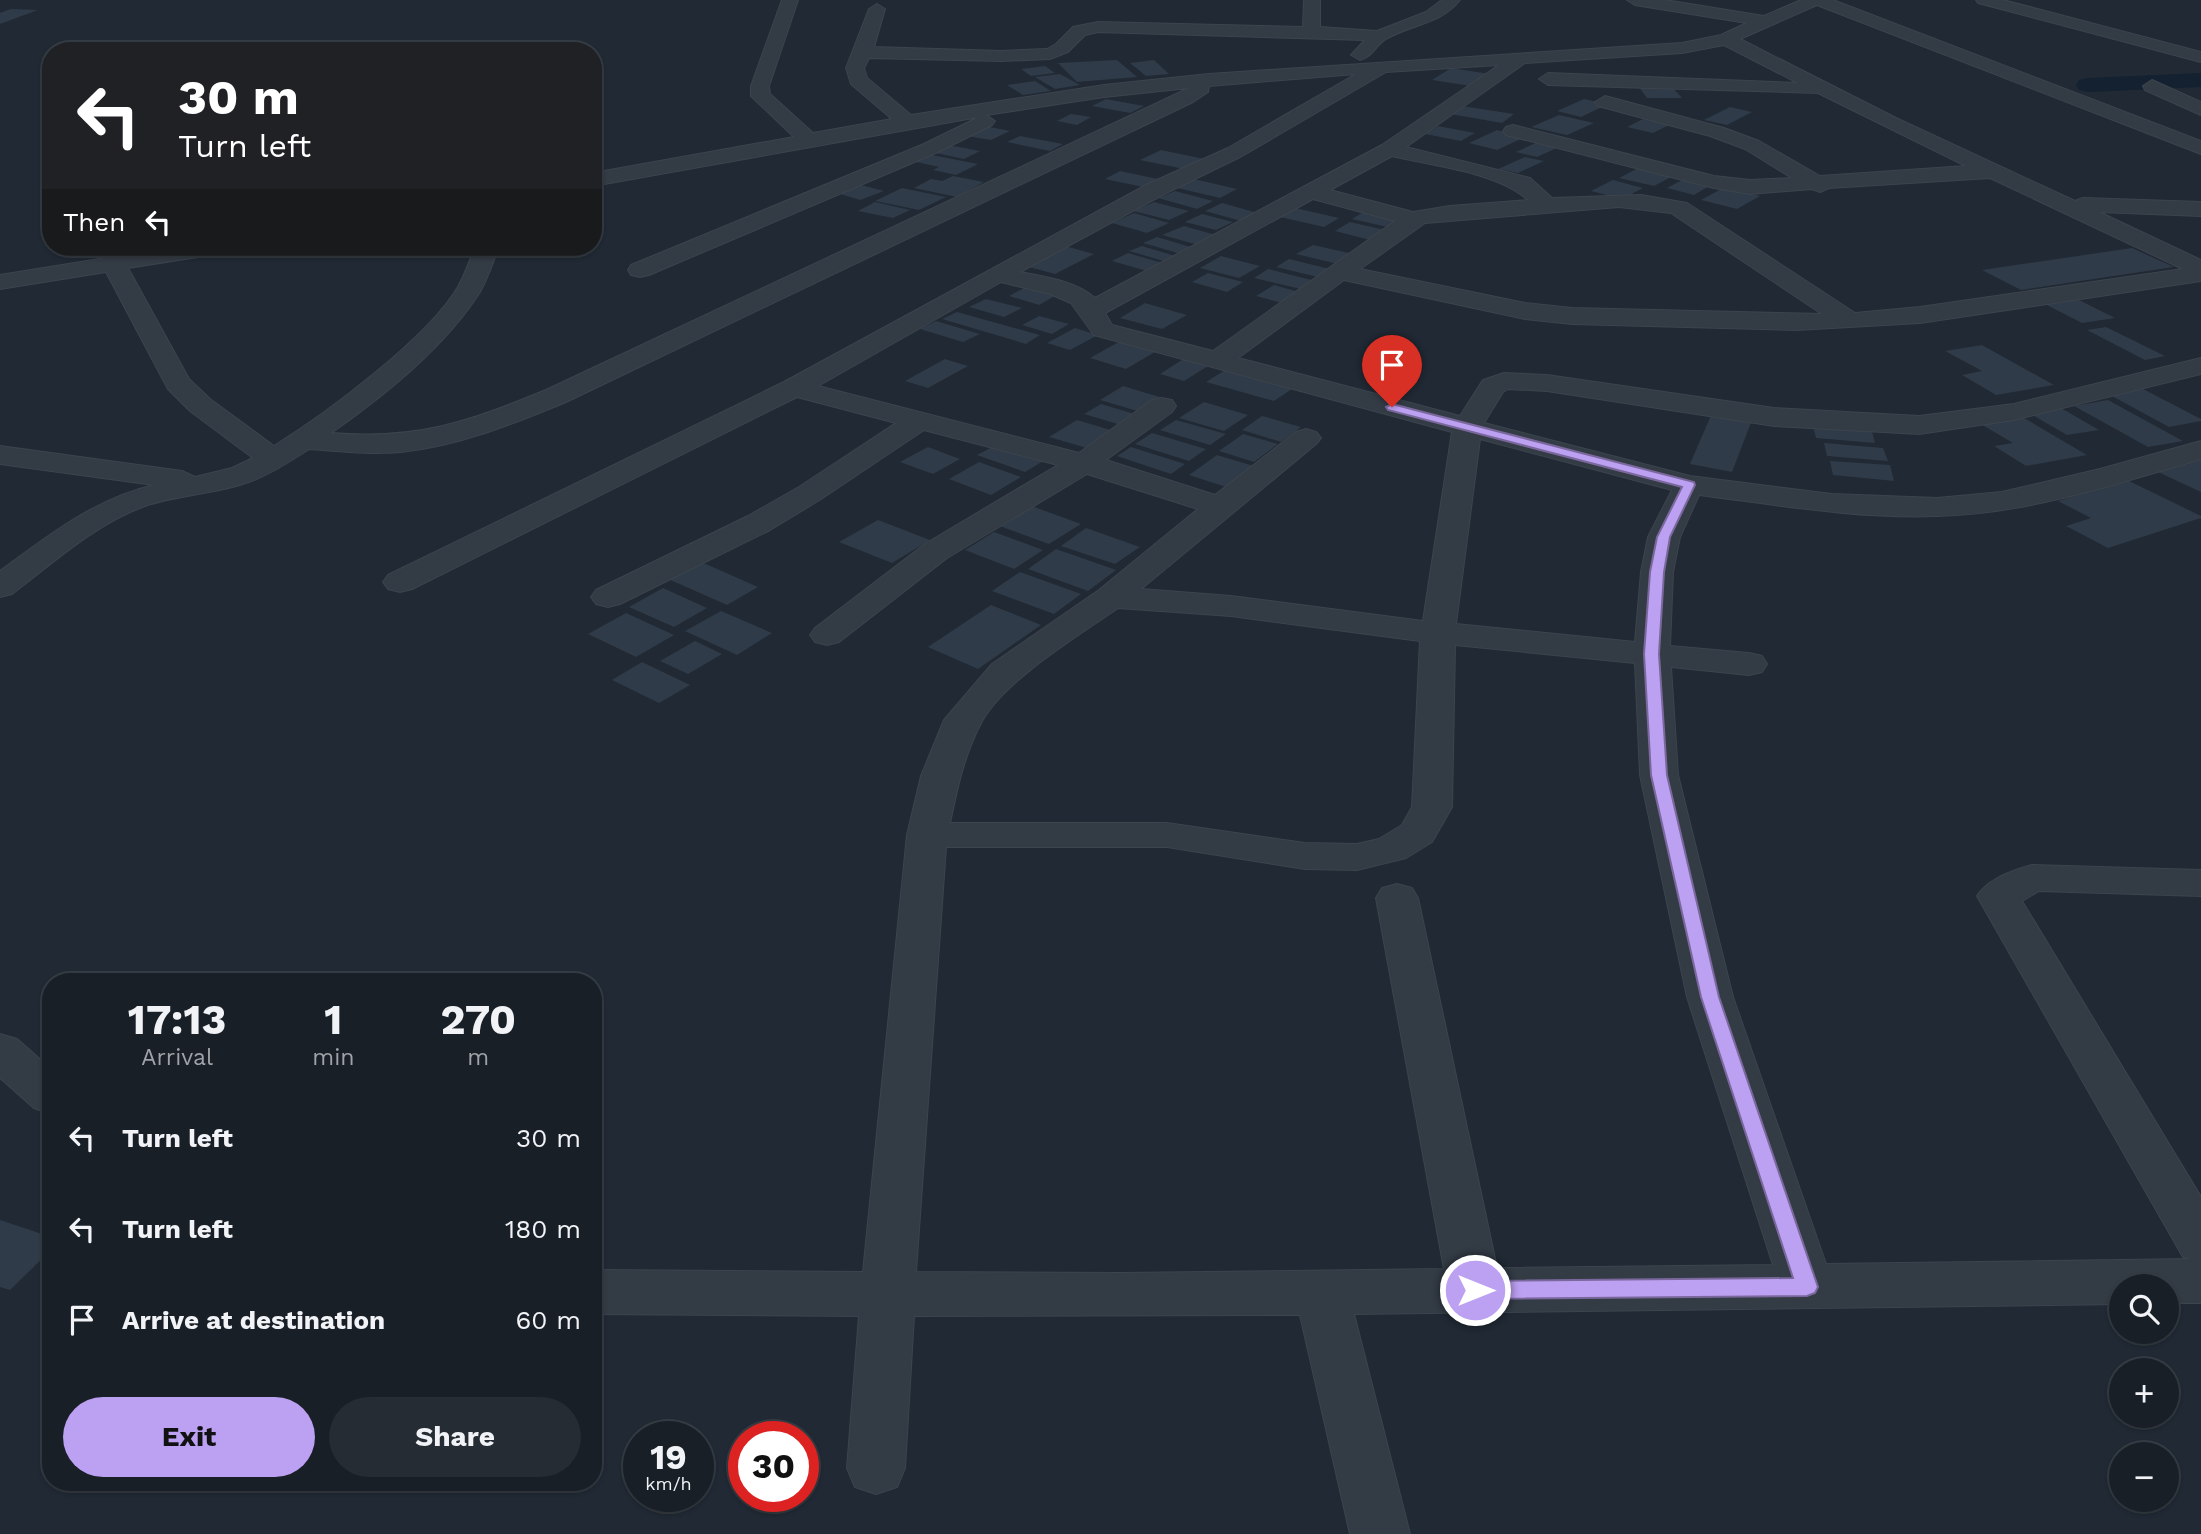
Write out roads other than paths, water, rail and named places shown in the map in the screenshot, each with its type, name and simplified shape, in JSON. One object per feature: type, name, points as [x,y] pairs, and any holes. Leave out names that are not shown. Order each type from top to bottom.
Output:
[{"type":"street","points":[[790,0],[760,86],[761,96],[809,140]]},
{"type":"street","points":[[1311,32],[1312,0]]},
{"type":"street","points":[[400,582],[794,388],[998,274],[1157,189],[1235,152],[1432,16],[1451,0]]},
{"type":"street","points":[[1635,0],[1763,21]]},
{"type":"street","points":[[1090,311],[1389,149],[1493,77],[1726,39],[1816,0],[2201,148]]},
{"type":"street","points":[[1984,0],[2200,57]]},
{"type":"street","points":[[877,9],[855,68],[858,80],[907,121]]},
{"type":"street","points":[[863,51],[1001,56],[1051,54],[1062,48],[1079,31],[1098,27],[1311,32],[1380,51],[1525,72],[1825,90]]},
{"type":"street","points":[[1726,39],[1825,90],[2198,267]]},
{"type":"street","points":[[602,178],[907,121],[1019,104],[1209,80],[1347,70],[1380,51]]},
{"type":"street","points":[[1347,70],[1380,51]]},
{"type":"street","points":[[305,440],[411,443],[509,415],[556,396],[1025,176],[1186,98],[1209,80]]},
{"type":"street","points":[[2152,86],[2198,106]]},
{"type":"street","points":[[1605,102],[1717,132],[1752,145],[1821,185]]},
{"type":"street","points":[[640,270],[931,148],[1019,104]]},
{"type":"street","points":[[1513,131],[1733,186],[1764,188],[1821,185],[1994,171]]},
{"type":"street","points":[[1389,149],[1522,183],[1548,206]]},
{"type":"street","points":[[1312,192],[1413,219]]},
{"type":"street","points":[[1217,360],[1413,219],[1440,213],[1548,206],[1648,201],[1679,208],[1850,321]]},
{"type":"street","points":[[2067,205],[2201,209]]},
{"type":"street","points":[[0,282],[162,256]]},
{"type":"street","points":[[0,587],[90,521],[121,505],[153,494],[210,484],[245,474],[275,460],[305,440],[414,351],[468,292],[483,256]]},
{"type":"street","points":[[114,264],[178,383],[200,405],[275,460]]},
{"type":"street","points":[[1340,272],[1514,309],[1572,316],[1797,322],[1920,315],[2198,267]]},
{"type":"street","points":[[998,274],[1072,293],[1086,301],[1093,322],[1103,330],[1689,485],[1832,503],[1937,507],[2015,498],[2107,477],[2201,450]]},
{"type":"street","points":[[927,835],[1167,835],[1305,856],[1357,858],[1392,849],[1418,833],[1432,807],[1438,633],[1466,427],[1493,386],[1504,381],[1546,383],[1774,417],[1919,425],[2014,412],[2201,366]]},
{"type":"street","points":[[794,388],[1084,463],[1220,506]]},
{"type":"street","points":[[827,635],[936,551],[1084,463],[1162,406]]},
{"type":"street","points":[[608,597],[759,523],[810,493],[919,420]]},
{"type":"street","points":[[876,1468],[899,1139],[927,835],[940,776],[963,720],[1005,672],[1111,597],[1306,438]]},
{"type":"street","points":[[0,455],[210,484]]},
{"type":"street","points":[[1689,485],[1664,537],[1657,572],[1651,654],[1659,775],[1710,997],[1807,1287]]},
{"type":"street","points":[[1111,597],[1231,606],[1438,633],[1749,664]]},
{"type":"street","points":[[2201,883],[2032,878],[1998,896],[2201,1242]]},
{"type":"street","points":[[1397,898],[1475,1290]]},
{"type":"street","points":[[0,1051],[42,1088]]},
{"type":"street","points":[[602,1292],[1121,1295],[2201,1281]]},
{"type":"street","points":[[1322,1293],[1380,1534]]},
{"type":"waterway","points":[[2088,85],[2201,80]]}]
